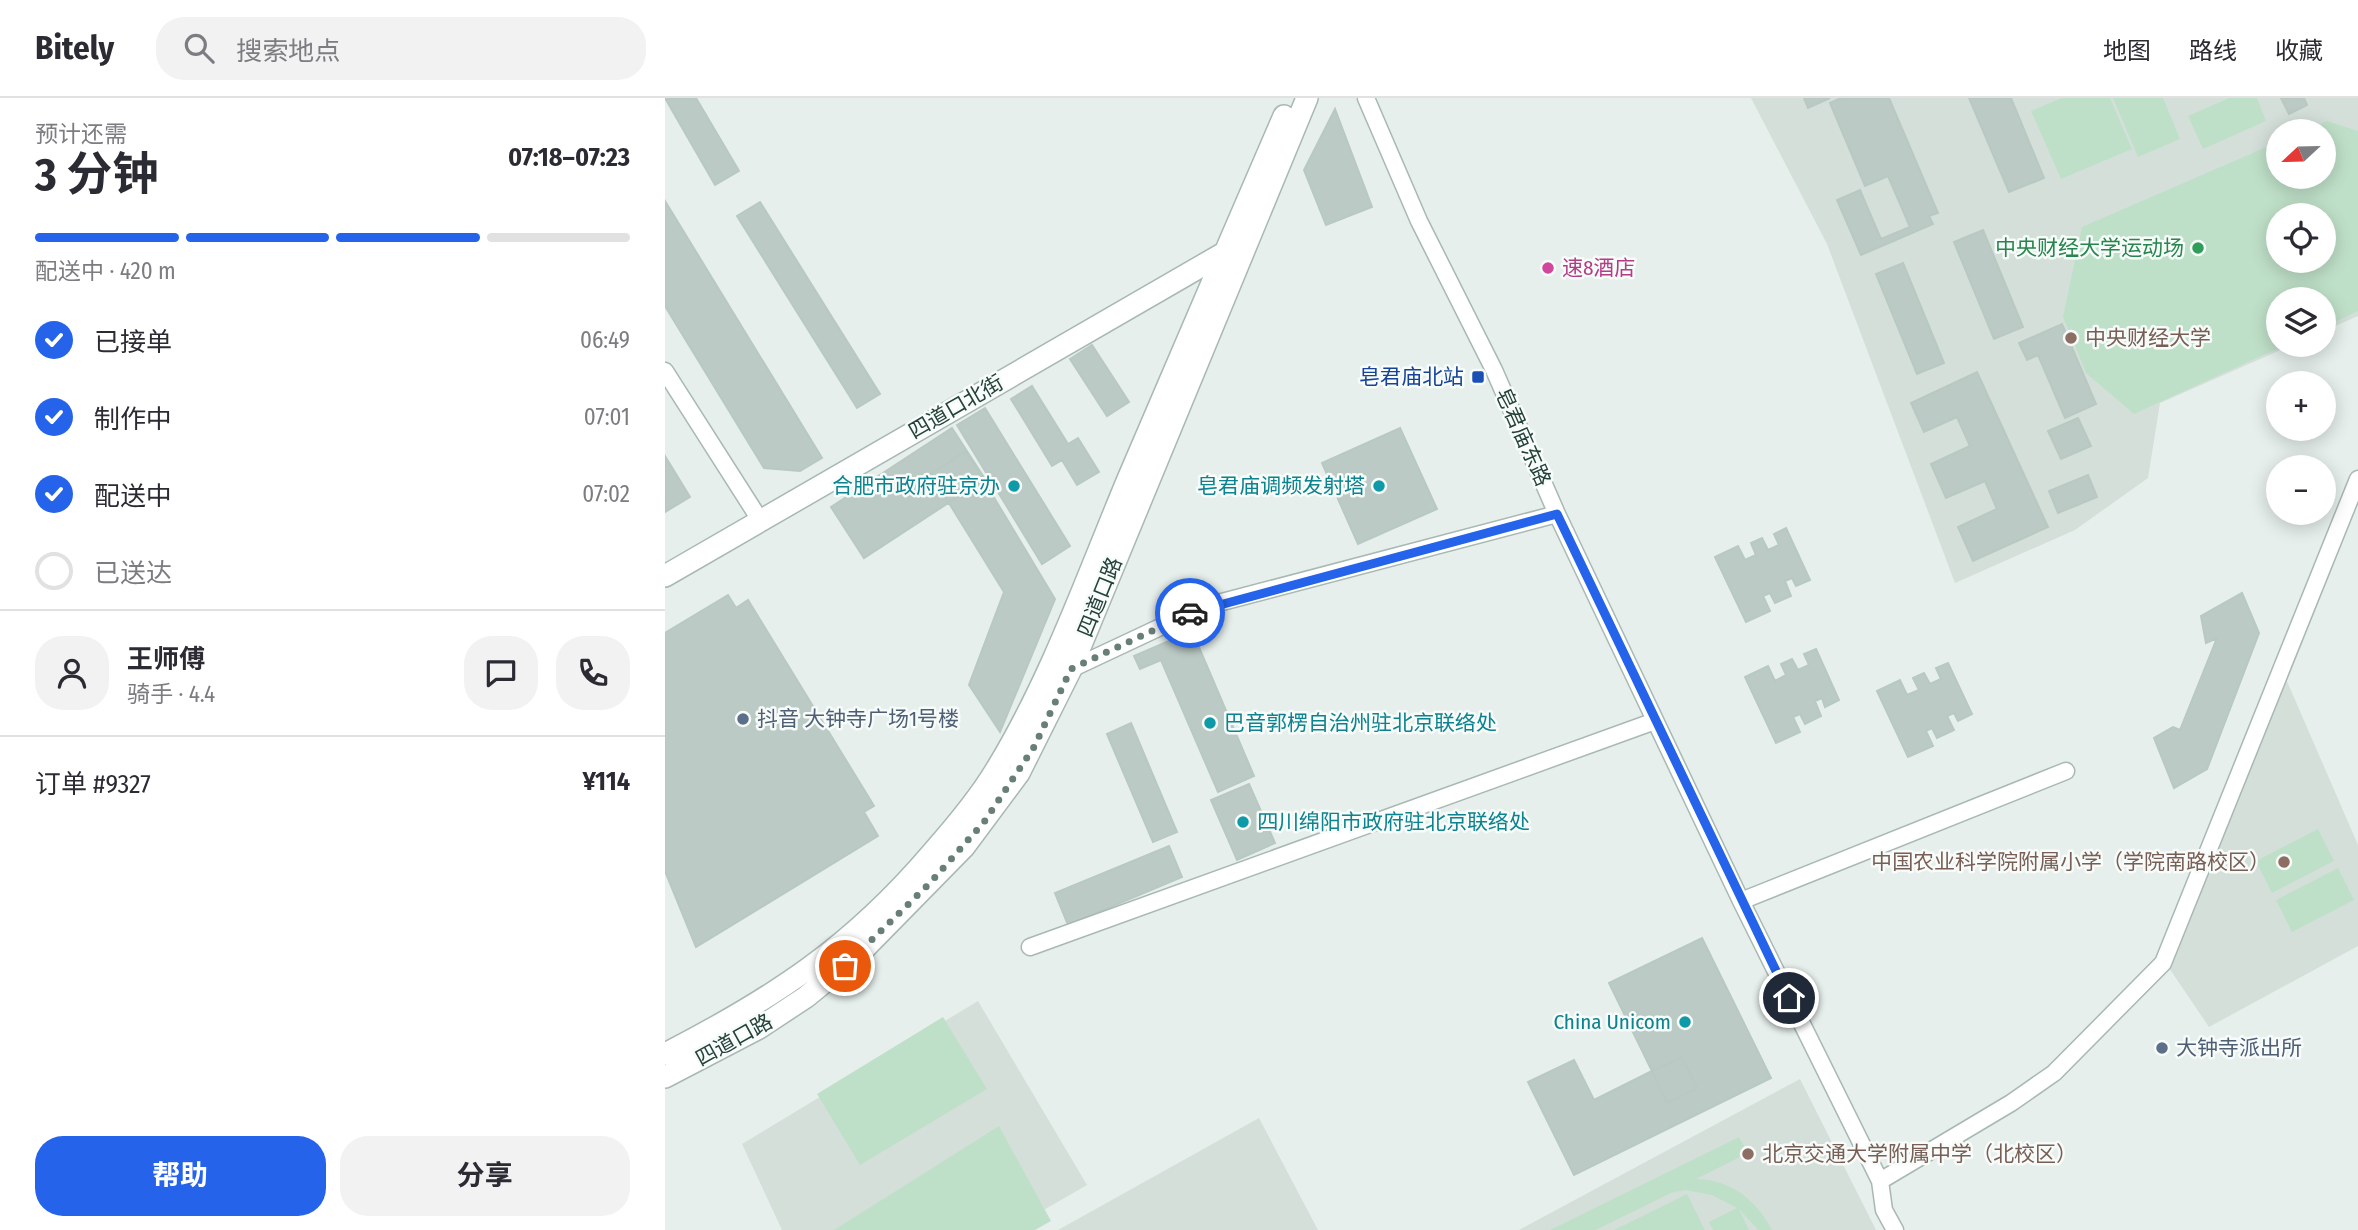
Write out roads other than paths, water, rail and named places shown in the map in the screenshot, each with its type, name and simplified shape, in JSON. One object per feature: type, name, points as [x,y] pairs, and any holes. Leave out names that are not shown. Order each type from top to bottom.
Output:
[{"type":"street","name":"四道口路","points":[[665,1054],[750,1009],[838,948],[905,885],[982,792],[1013,740],[1050,668],[1222,254],[1291,98]]},
{"type":"street","name":"四道口路","points":[[665,1077],[759,1028],[806,997],[860,953],[964,847],[1019,773],[1071,669],[1307,98]]},
{"type":"street","name":"皂君庙东路","points":[[1366,98],[1419,221],[1494,370],[1557,514],[1655,721],[1880,1181],[1884,1210],[1895,1230]]},
{"type":"street","name":"四道口北街","points":[[665,576],[1248,240]]},
{"type":"street","points":[[665,371],[759,520]]},
{"type":"street","points":[[1880,1181],[2011,1104],[2054,1073],[2163,963],[2358,480]]},
{"type":"street","points":[[1071,669],[1203,607],[1557,514]]},
{"type":"street","points":[[1030,947],[1655,721]]},
{"type":"street","points":[[1741,901],[2066,771]]},
{"type":"place","name":"中央财经大学运动场","points":[[2198,248]]},
{"type":"place","name":"速8酒店","points":[[1548,268]]},
{"type":"place","name":"中央财经大学","points":[[2071,338]]},
{"type":"place","name":"皂君庙北站","points":[[1478,377]]},
{"type":"place","name":"合肥市政府驻京办","points":[[1014,486]]},
{"type":"place","name":"皂君庙调频发射塔","points":[[1379,486]]},
{"type":"place","name":"抖音 大钟寺广场1号楼","points":[[743,719]]},
{"type":"place","name":"巴音郭楞自治州驻北京联络处","points":[[1210,723]]},
{"type":"place","name":"四川绵阳市政府驻北京联络处","points":[[1243,822]]},
{"type":"place","name":"中国农业科学院附属小学（学院南路校区）","points":[[2284,862]]},
{"type":"place","name":"China Unicom","points":[[1685,1022]]},
{"type":"place","name":"大钟寺派出所","points":[[2162,1048]]},
{"type":"place","name":"北京交通大学附属中学（北校区）","points":[[1748,1154]]}]
